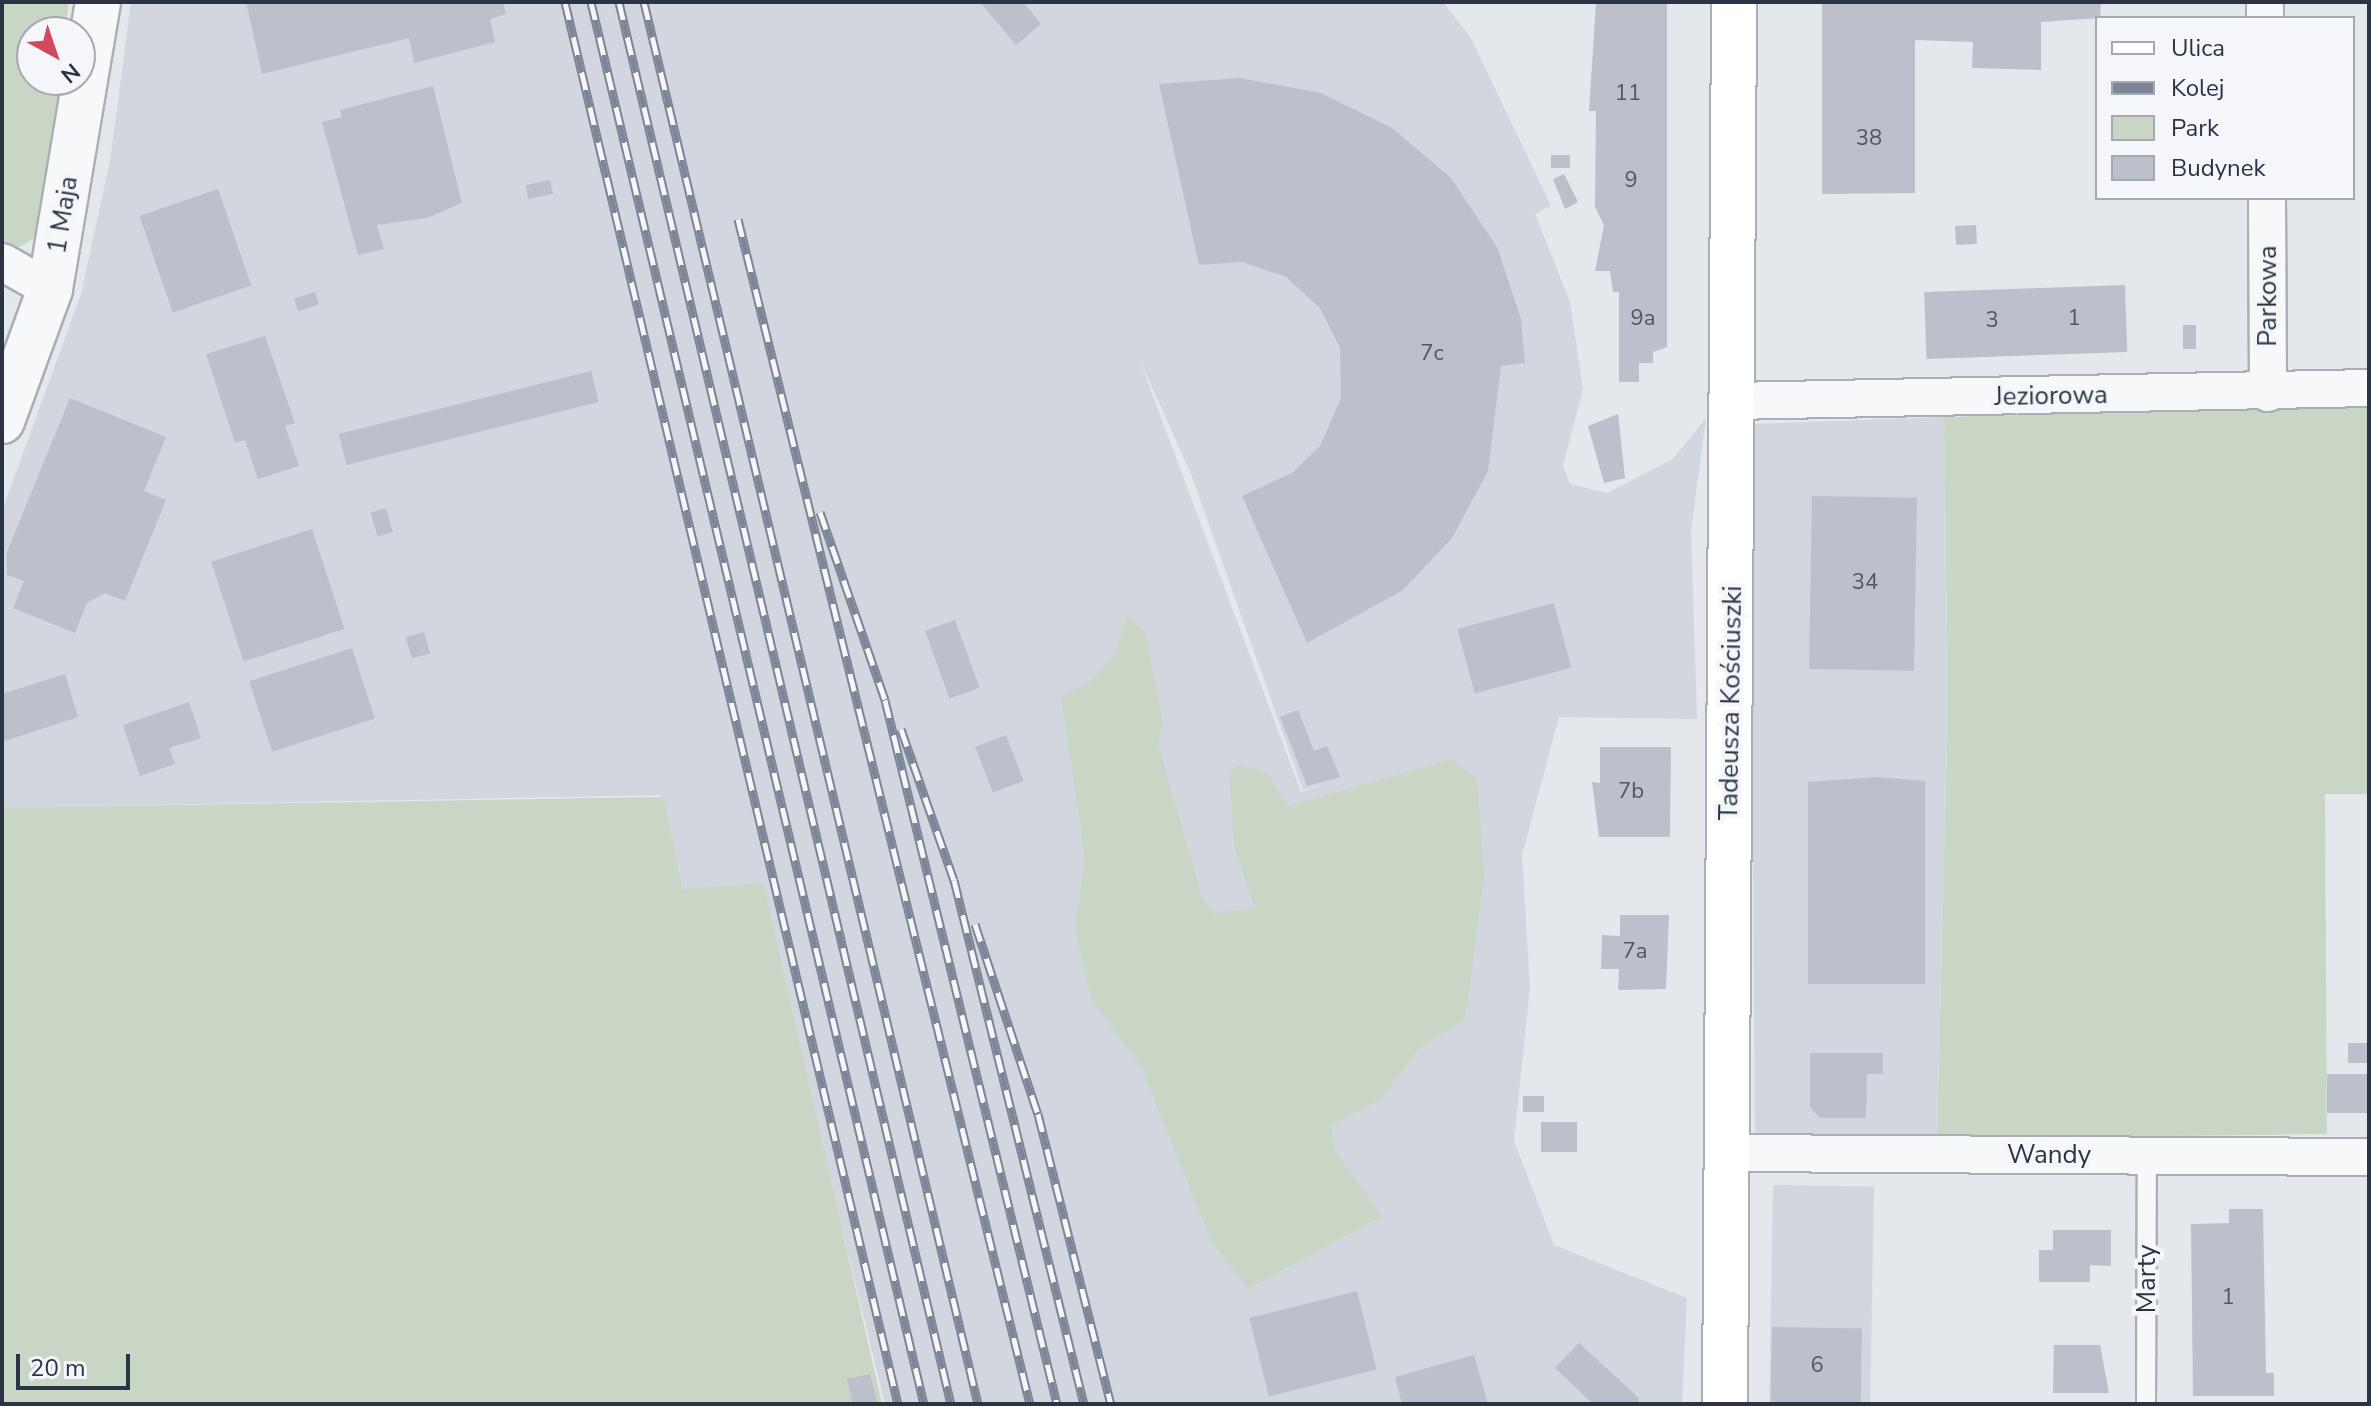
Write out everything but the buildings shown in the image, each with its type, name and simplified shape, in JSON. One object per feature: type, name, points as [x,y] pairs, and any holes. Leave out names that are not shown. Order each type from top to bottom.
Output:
[{"type":"main road","name":"Tadeusza Kościuszki","points":[[1725,1404],[1730,1153],[1734,2]]},
{"type":"street","name":"1 Maja","points":[[2,421],[50,289],[98,2]]},
{"type":"street","name":"Parkowa","points":[[2267,200],[2268,393]]},
{"type":"street","points":[[2,262],[50,289]]},
{"type":"street","name":"Jeziorowa","points":[[1733,401],[2268,393],[2369,388]]},
{"type":"street","name":"Wandy","points":[[1730,1153],[2369,1157]]},
{"type":"lane","name":"Marty","points":[[2146,1404],[2147,1155]]},
{"type":"shaded area","points":[[131,2],[1443,2],[1471,38],[1551,206],[1535,214],[1570,302],[1583,389],[1563,466],[1570,484],[1607,493],[1673,459],[1706,418],[1691,530],[1697,719],[1559,717],[1522,855],[1530,987],[1514,1141],[1554,1245],[1687,1298],[1682,1404],[885,1404],[759,889],[684,891],[661,795],[2,808],[2,511],[81,294],[110,161]],"holes":[[[1138,356],[1191,474],[1303,790],[1329,783],[1301,792]]]},
{"type":"shaded area","points":[[1944,417],[1948,705],[1937,1139],[1755,1135],[1750,424]]},
{"type":"shaded area","points":[[1773,1185],[1874,1187],[1870,1404],[1769,1404]]},
{"type":"green space","points":[[2,2],[69,2],[67,16],[16,16],[16,96],[58,96],[44,233],[15,249],[2,240]]},
{"type":"green space","points":[[2369,405],[2369,794],[2325,794],[2327,1134],[1937,1139],[1948,705],[1944,417]]},
{"type":"green space","points":[[1128,614],[1145,633],[1163,722],[1158,744],[1202,897],[1215,914],[1254,907],[1234,845],[1229,773],[1237,765],[1266,772],[1288,806],[1452,759],[1477,779],[1484,877],[1465,1019],[1419,1049],[1380,1100],[1331,1125],[1334,1149],[1382,1216],[1248,1289],[1212,1243],[1141,1067],[1091,999],[1075,928],[1085,858],[1061,696],[1091,681],[1116,652]]},
{"type":"green space","points":[[663,797],[683,889],[763,883],[882,1404],[2,1404],[2,808]]},
{"type":"railway","points":[[565,2],[898,1404]]},
{"type":"railway","points":[[591,2],[924,1404]]},
{"type":"railway","points":[[619,2],[951,1404]]},
{"type":"railway","points":[[644,2],[978,1404]]},
{"type":"railway","points":[[738,219],[1030,1404]]},
{"type":"railway","points":[[820,512],[885,700],[1057,1404]]},
{"type":"railway","points":[[901,729],[954,880],[1084,1404]]},
{"type":"railway","points":[[975,924],[1038,1114],[1111,1404]]}]
